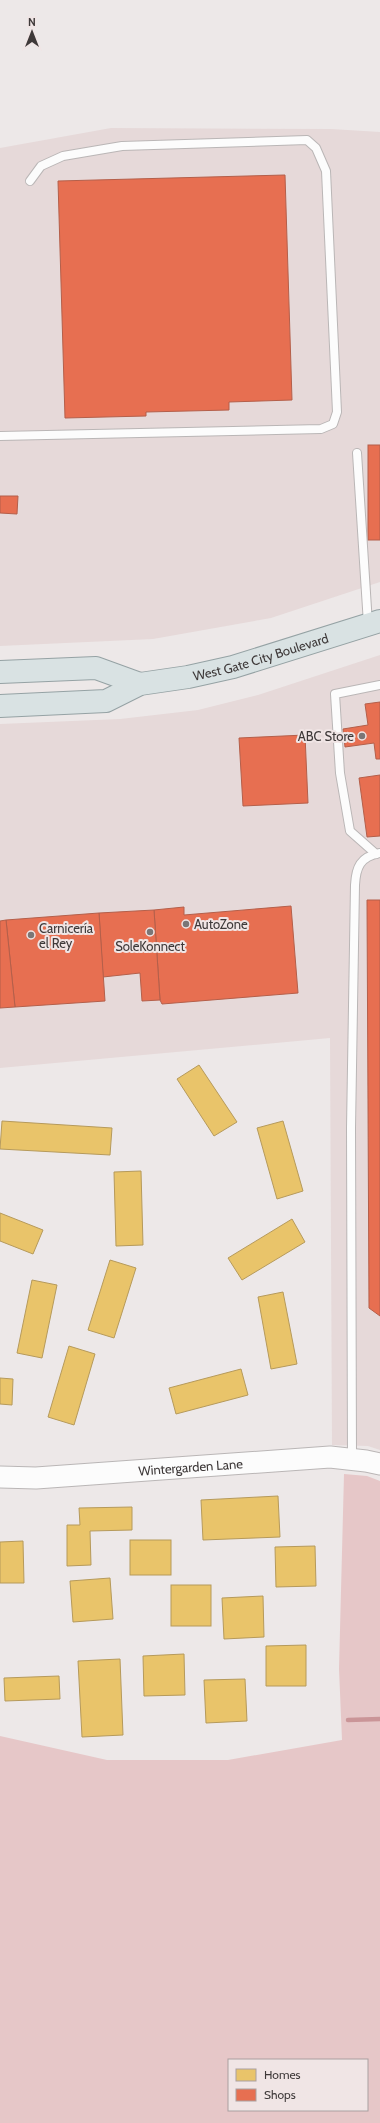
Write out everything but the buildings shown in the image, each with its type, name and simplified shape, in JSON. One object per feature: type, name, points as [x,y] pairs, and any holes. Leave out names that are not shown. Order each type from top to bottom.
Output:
[{"type":"main road","name":"West Gate City Boulevard","points":[[0,706],[106,701],[140,684],[188,677],[233,667],[374,623]]},
{"type":"main road","name":"West Gate City Boulevard","points":[[0,672],[96,668],[140,684]]},
{"type":"street","name":"Wintergarden Lane","points":[[0,1477],[36,1478],[330,1457],[380,1464]]},
{"type":"lane","points":[[0,436],[321,429],[333,424],[337,412],[326,171],[316,148],[307,140],[122,146],[63,156],[41,166],[30,181]]},
{"type":"lane","points":[[357,454],[374,623]]},
{"type":"lane","points":[[378,854],[350,831],[340,772],[335,694],[380,685]]},
{"type":"lane","points":[[352,1459],[351,1128],[355,885],[356,869],[364,859],[378,854]]},
{"type":"shaded area","points":[[111,128],[331,129],[380,132],[380,582],[271,618],[153,639],[0,646],[0,148]]},
{"type":"shaded area","points":[[380,655],[380,1450],[368,1446],[332,1445],[330,1038],[0,1068],[0,724],[120,719],[198,710],[258,695]]},
{"type":"shaded area","points":[[344,1474],[367,1476],[380,1481],[380,2123],[0,2123],[0,1736],[107,1760],[228,1760],[342,1740],[339,1669]]},
{"type":"waterway","points":[[348,1720],[380,1719]]},
{"type":"place","name":"ABC Store","points":[[362,736]]},
{"type":"place","name":"AutoZone","points":[[186,924]]},
{"type":"place","name":"SoleKonnect","points":[[150,932]]},
{"type":"place","name":"Carnicería el Rey","points":[[31,935]]}]
